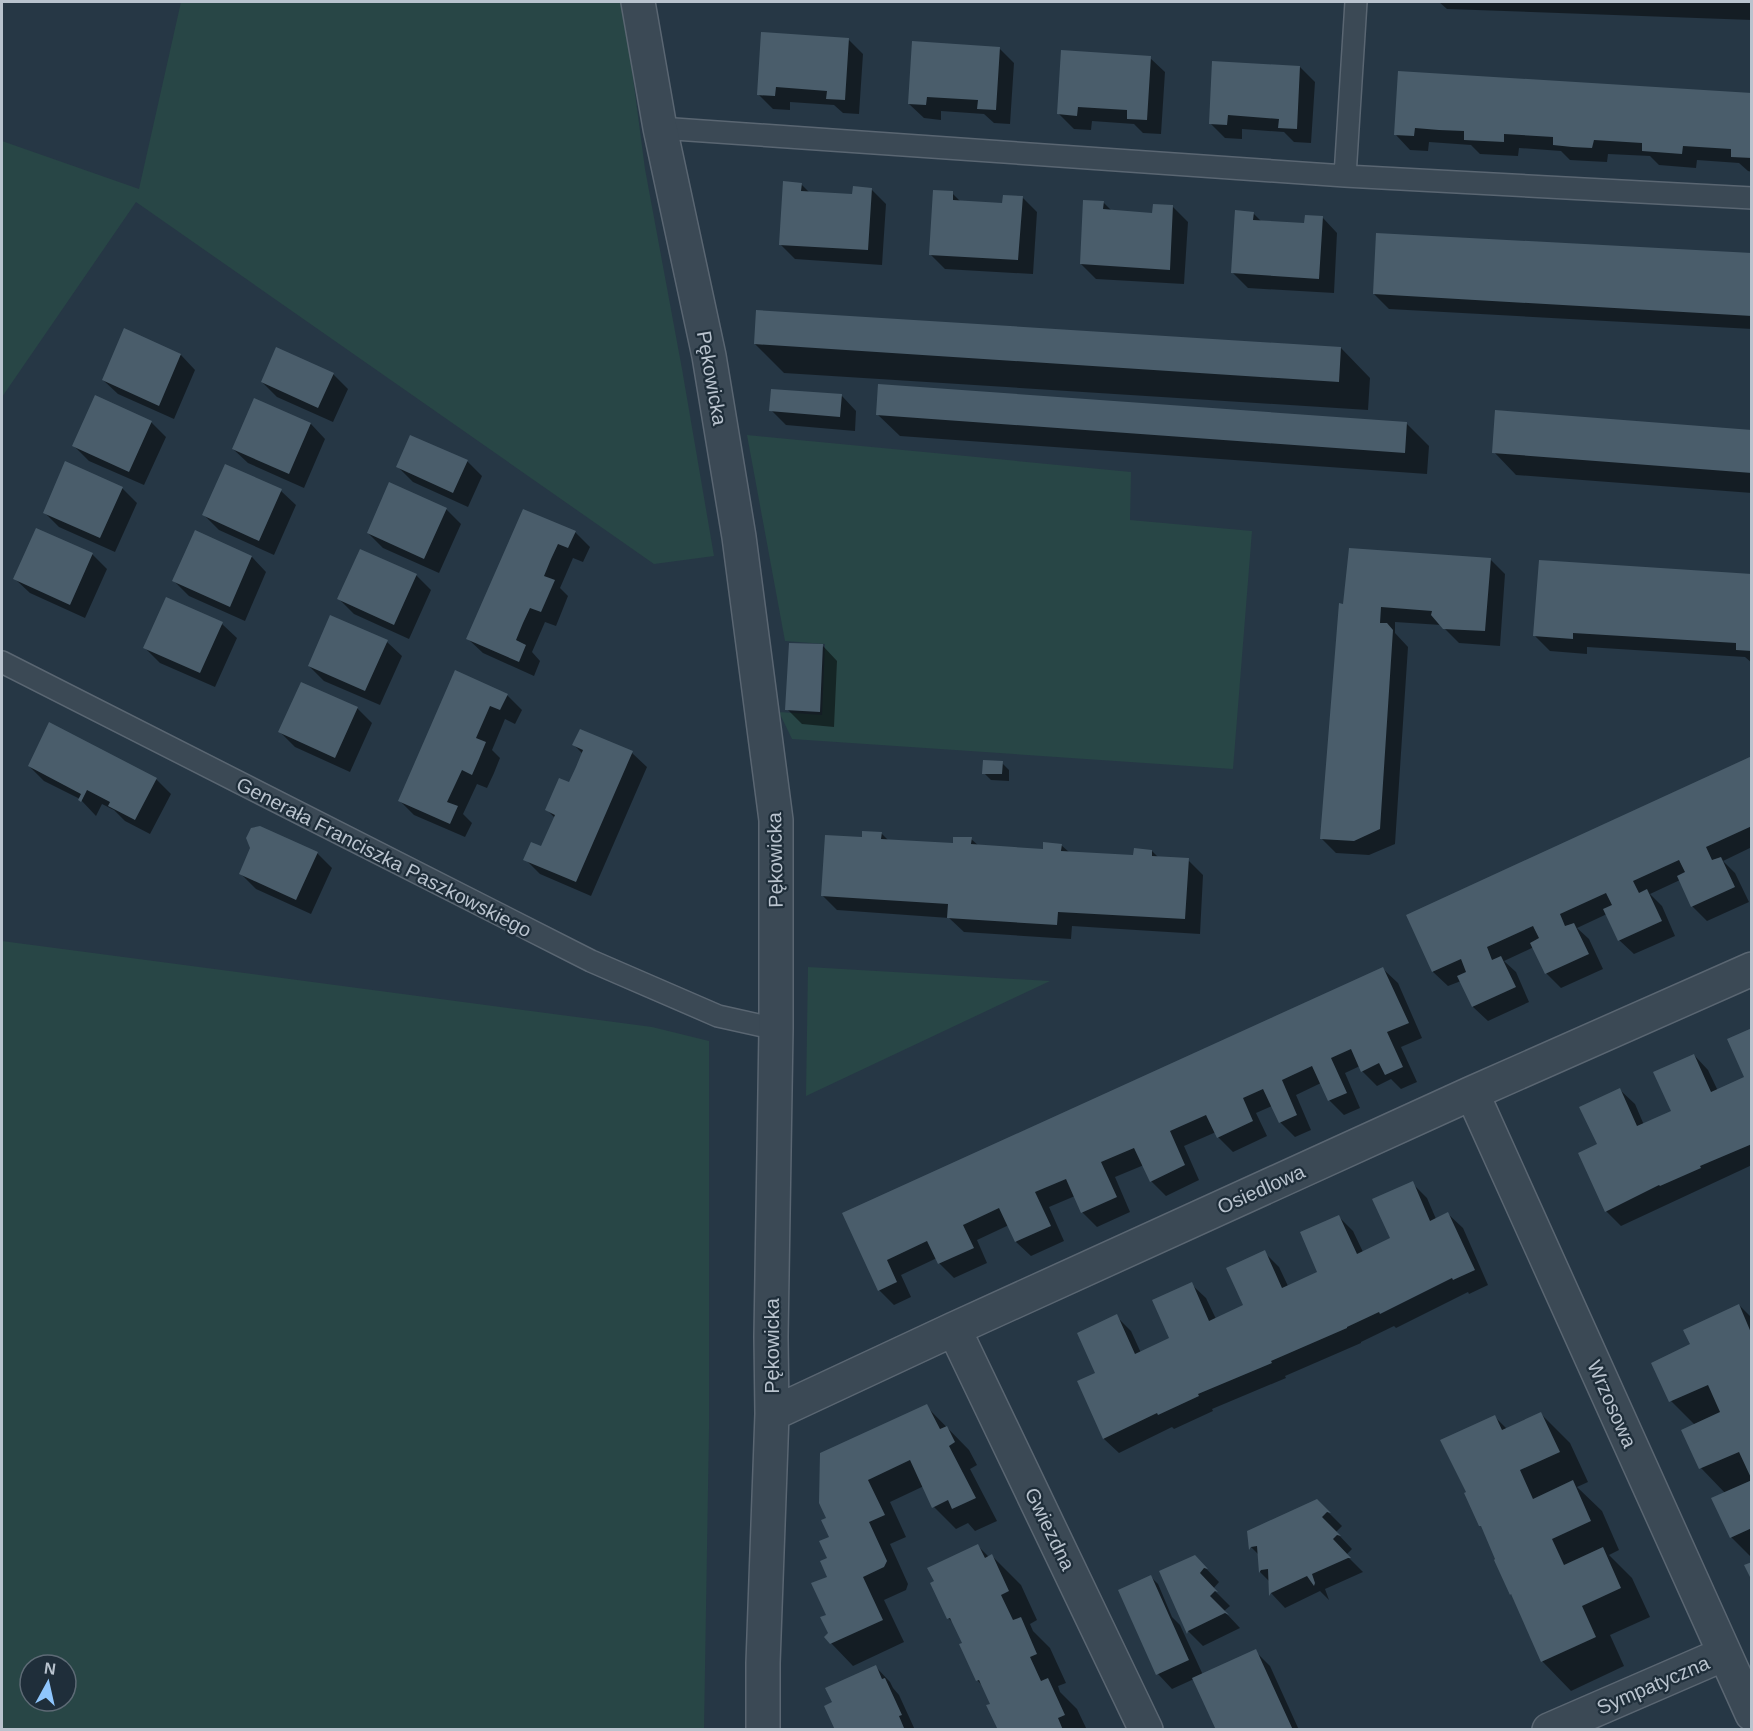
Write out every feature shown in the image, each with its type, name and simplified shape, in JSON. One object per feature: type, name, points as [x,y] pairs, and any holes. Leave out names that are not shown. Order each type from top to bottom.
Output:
[{"type":"street","name":"Pękowicka","points":[[638,2],[660,128],[709,356],[739,537],[776,820],[772,1414],[763,1663],[764,1730]]},
{"type":"street","name":"Osiedlowa","points":[[772,1414],[1472,1093],[1752,969]]},
{"type":"street","name":"Wrzosowa","points":[[1472,1093],[1752,1714]]},
{"type":"street","name":"Gwiezdna","points":[[954,1329],[1146,1730]]},
{"type":"street","name":"Sympatyczna","points":[[1549,1730],[1724,1654]]},
{"type":"lane","points":[[1345,176],[1356,2]]},
{"type":"lane","points":[[660,128],[1345,176],[1752,198]]},
{"type":"lane","name":"Generała Franciszka Paszkowskiego","points":[[2,662],[591,962],[718,1016],[776,1029]]},
{"type":"green space","points":[[181,2],[623,2],[645,169],[714,556],[654,564],[136,202],[2,397],[2,141],[139,189]]},
{"type":"green space","points":[[747,435],[1131,472],[1130,520],[1252,531],[1233,769],[792,739],[779,712],[822,715],[825,644],[785,641]]},
{"type":"green space","points":[[2,941],[652,1027],[709,1041],[709,1429],[704,1729],[2,1729]]},
{"type":"green space","points":[[808,967],[1050,981],[806,1096]]},
{"type":"building","points":[[761,32],[849,38],[845,100],[826,99],[827,91],[776,87],[775,96],[757,95]]},
{"type":"building","points":[[912,41],[1000,47],[996,110],[977,109],[978,100],[927,97],[926,105],[908,104]]},
{"type":"building","points":[[1061,50],[1151,56],[1147,120],[1127,119],[1127,110],[1078,107],[1077,116],[1057,114]]},
{"type":"building","points":[[1212,61],[1300,66],[1297,129],[1278,128],[1279,119],[1228,115],[1227,125],[1209,124]]},
{"type":"building","points":[[1398,71],[1752,93],[1752,158],[1731,157],[1731,149],[1683,146],[1682,154],[1642,151],[1642,143],[1594,140],[1592,148],[1553,145],[1553,137],[1504,134],[1504,142],[1464,140],[1464,131],[1415,128],[1414,136],[1394,135]]},
{"type":"building","points":[[783,181],[802,183],[801,191],[852,194],[853,186],[872,188],[868,250],[779,245]]},
{"type":"building","points":[[933,190],[953,191],[953,200],[1002,203],[1003,195],[1023,196],[1018,260],[929,255]]},
{"type":"building","points":[[1083,200],[1104,201],[1103,209],[1152,213],[1153,204],[1173,205],[1170,270],[1080,264]]},
{"type":"building","points":[[1235,210],[1254,212],[1253,220],[1304,223],[1305,215],[1323,216],[1319,279],[1231,273]]},
{"type":"building","points":[[1376,233],[1752,253],[1752,316],[1373,294]]},
{"type":"building","points":[[756,310],[1341,347],[1339,382],[754,344]]},
{"type":"building","points":[[124,328],[181,354],[159,406],[102,380]]},
{"type":"building","points":[[276,347],[334,373],[318,408],[261,382]]},
{"type":"building","points":[[878,384],[1407,422],[1405,453],[876,415]]},
{"type":"building","points":[[771,389],[842,394],[840,417],[769,411]]},
{"type":"building","points":[[95,395],[152,421],[129,472],[72,446]]},
{"type":"building","points":[[254,398],[311,423],[289,474],[232,449]]},
{"type":"building","points":[[1495,410],[1752,430],[1752,473],[1492,453]]},
{"type":"building","points":[[410,435],[468,460],[453,493],[396,467]]},
{"type":"building","points":[[65,461],[123,487],[100,538],[43,513]]},
{"type":"building","points":[[225,464],[282,489],[259,541],[202,515]]},
{"type":"building","points":[[389,482],[447,508],[424,559],[367,533]]},
{"type":"building","points":[[523,509],[576,531],[568,548],[558,544],[551,559],[544,576],[555,580],[541,612],[530,608],[523,623],[516,640],[526,645],[519,662],[466,639]]},
{"type":"building","points":[[36,528],[93,553],[70,605],[13,579]]},
{"type":"building","points":[[195,530],[252,556],[230,607],[172,581]]},
{"type":"building","points":[[1349,548],[1491,558],[1485,631],[1443,629],[1431,615],[1432,611],[1381,607],[1380,623],[1387,623],[1393,630],[1380,829],[1354,841],[1320,839],[1339,603],[1343,604]]},
{"type":"building","points":[[360,549],[417,574],[394,625],[337,599]]},
{"type":"building","points":[[1539,560],[1752,574],[1752,651],[1736,650],[1736,643],[1573,633],[1573,639],[1533,636]]},
{"type":"building","points":[[166,597],[223,622],[200,673],[143,648]]},
{"type":"building","points":[[330,615],[388,640],[365,691],[308,666]]},
{"type":"building","points":[[789,643],[823,644],[820,712],[785,710]]},
{"type":"building","points":[[455,670],[508,694],[500,710],[490,706],[476,738],[486,742],[472,775],[462,770],[447,802],[458,806],[450,824],[398,801]]},
{"type":"building","points":[[301,682],[358,707],[335,758],[278,732]]},
{"type":"building","points":[[49,722],[157,778],[135,820],[108,806],[110,802],[87,790],[81,802],[78,800],[81,794],[28,766]]},
{"type":"building","points":[[580,729],[633,751],[576,882],[523,860],[531,842],[541,846],[555,815],[545,810],[559,778],[569,782],[576,767],[583,750],[572,745]]},
{"type":"building","points":[[1752,756],[1752,826],[1706,847],[1712,860],[1721,857],[1735,887],[1691,907],[1677,876],[1685,872],[1679,860],[1633,881],[1639,893],[1647,889],[1662,921],[1618,941],[1603,909],[1612,905],[1606,893],[1560,914],[1565,926],[1574,923],[1589,954],[1545,974],[1530,943],[1539,938],[1533,926],[1487,947],[1492,960],[1501,956],[1516,987],[1472,1007],[1457,976],[1466,972],[1461,959],[1432,972],[1406,915]]},
{"type":"building","points":[[983,760],[1003,761],[1002,774],[982,774]]},
{"type":"building","points":[[260,826],[318,852],[296,900],[239,874],[250,848],[246,838],[251,828]]},
{"type":"building","points":[[862,831],[882,832],[881,839],[953,843],[953,837],[972,837],[971,844],[1043,849],[1043,842],[1062,844],[1061,851],[1133,855],[1134,848],[1152,850],[1152,856],[1189,858],[1185,919],[1058,912],[1057,925],[947,918],[948,904],[821,896],[825,835],[862,837]]},
{"type":"building","points":[[1383,967],[1409,1023],[1387,1032],[1403,1067],[1385,1075],[1379,1063],[1361,1072],[1351,1049],[1331,1058],[1347,1093],[1328,1101],[1312,1066],[1282,1080],[1297,1115],[1279,1123],[1263,1089],[1243,1098],[1253,1121],[1217,1138],[1206,1115],[1170,1131],[1185,1165],[1150,1182],[1134,1148],[1101,1162],[1117,1197],[1081,1213],[1066,1179],[1035,1192],[1051,1226],[1015,1242],[999,1208],[963,1225],[974,1248],[938,1264],[927,1241],[887,1260],[897,1282],[878,1291],[842,1213]]},
{"type":"building","points":[[1752,1028],[1752,1144],[1700,1166],[1701,1168],[1659,1185],[1605,1212],[1578,1153],[1597,1144],[1579,1107],[1620,1088],[1637,1126],[1671,1111],[1653,1072],[1694,1054],[1711,1092],[1744,1077],[1727,1039]]},
{"type":"building","points":[[1413,1181],[1430,1221],[1448,1212],[1475,1270],[1453,1280],[1452,1278],[1380,1314],[1379,1312],[1103,1439],[1077,1381],[1095,1373],[1077,1333],[1117,1314],[1135,1354],[1169,1338],[1152,1300],[1192,1282],[1209,1321],[1243,1305],[1226,1268],[1265,1250],[1282,1288],[1317,1272],[1300,1232],[1339,1215],[1357,1254],[1390,1238],[1372,1199]]},
{"type":"building","points":[[1739,1304],[1752,1335],[1752,1480],[1739,1452],[1699,1469],[1681,1430],[1720,1412],[1708,1385],[1669,1402],[1651,1363],[1690,1344],[1683,1330]]},
{"type":"building","points":[[927,1404],[940,1429],[947,1426],[955,1442],[949,1446],[976,1498],[952,1509],[948,1500],[932,1508],[910,1460],[868,1480],[885,1515],[869,1522],[887,1561],[884,1567],[863,1577],[883,1620],[830,1644],[824,1637],[828,1633],[820,1617],[826,1615],[811,1583],[827,1577],[820,1561],[827,1558],[819,1541],[829,1537],[821,1520],[826,1518],[819,1503],[820,1453]]},
{"type":"building","points":[[1541,1412],[1560,1452],[1520,1470],[1533,1499],[1573,1480],[1591,1521],[1552,1539],[1564,1565],[1603,1547],[1621,1588],[1582,1606],[1596,1637],[1541,1662],[1464,1493],[1466,1492],[1440,1440],[1495,1415],[1502,1430]]},
{"type":"building","points":[[1752,1480],[1752,1528],[1730,1538],[1711,1498]]},
{"type":"building","points":[[1317,1499],[1331,1513],[1327,1512],[1322,1517],[1341,1536],[1337,1535],[1333,1539],[1351,1558],[1312,1574],[1314,1586],[1307,1576],[1269,1596],[1268,1569],[1261,1570],[1259,1573],[1257,1546],[1249,1550],[1247,1531]]},
{"type":"building","points":[[978,1544],[985,1558],[992,1554],[1009,1591],[1001,1595],[1013,1620],[1021,1617],[1037,1654],[1030,1657],[1041,1681],[1048,1678],[1065,1715],[1058,1718],[1063,1730],[998,1730],[986,1705],[990,1704],[979,1680],[976,1681],[959,1644],[962,1643],[950,1618],[947,1619],[930,1583],[934,1581],[927,1568]]},
{"type":"building","points":[[1195,1555],[1208,1569],[1204,1568],[1200,1573],[1218,1592],[1215,1591],[1210,1596],[1229,1615],[1225,1613],[1188,1631],[1187,1634],[1159,1571]]},
{"type":"building","points":[[1752,1562],[1752,1581],[1744,1565]]},
{"type":"building","points":[[1151,1575],[1189,1660],[1156,1675],[1118,1590]]},
{"type":"building","points":[[1256,1649],[1293,1730],[1216,1730],[1192,1678]]},
{"type":"building","points":[[876,1665],[882,1679],[885,1678],[902,1715],[899,1716],[904,1728],[835,1730],[824,1706],[832,1702],[825,1688]]}]
